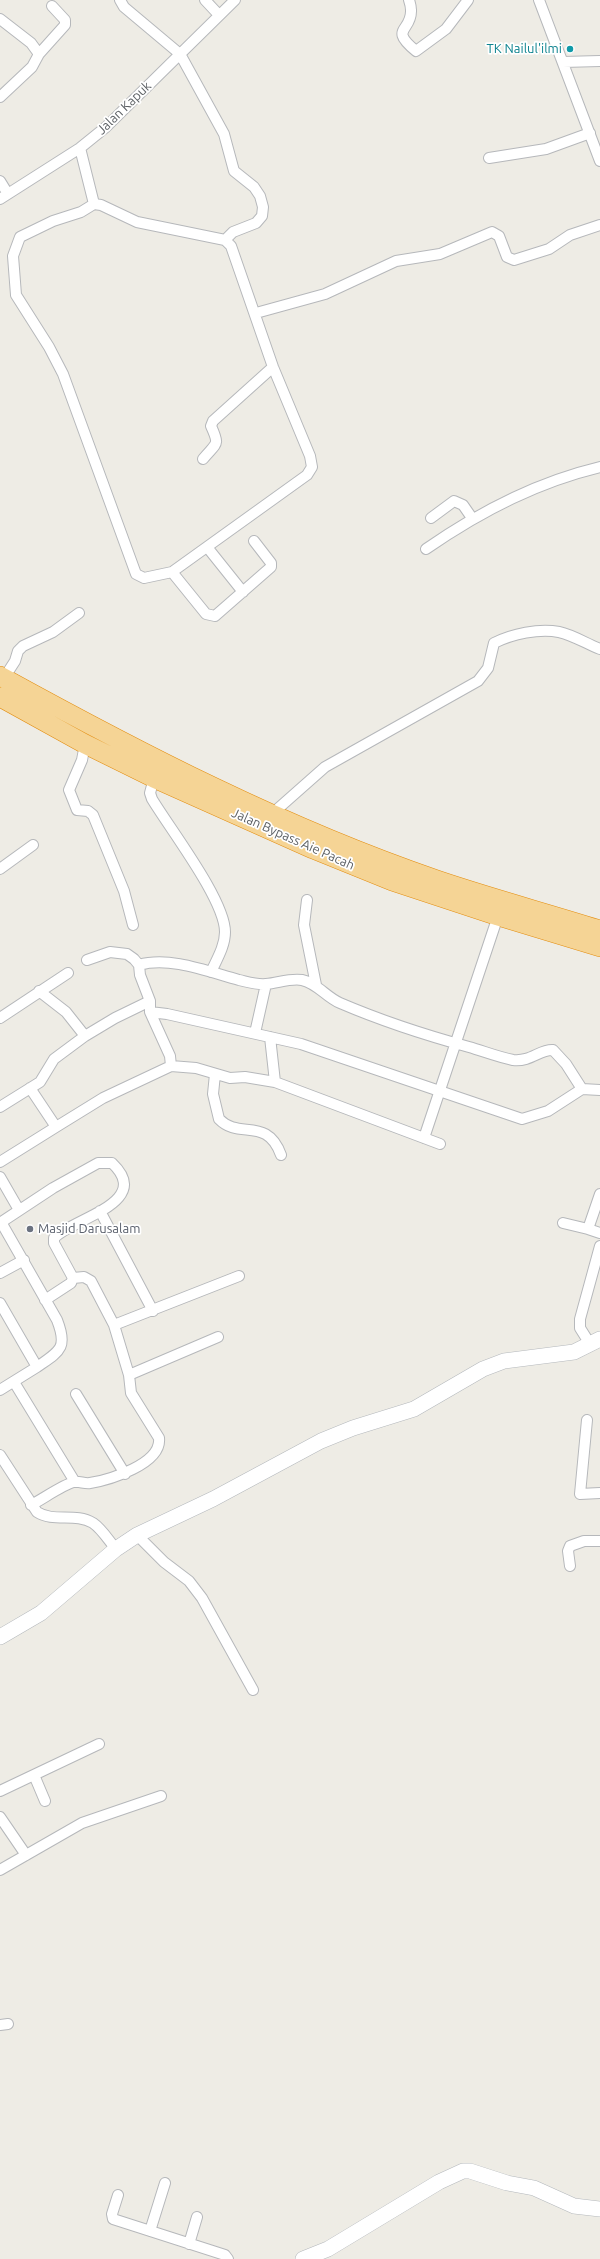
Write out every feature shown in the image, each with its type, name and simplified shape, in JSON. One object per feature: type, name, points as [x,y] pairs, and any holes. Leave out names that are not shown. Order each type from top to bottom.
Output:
[{"type":"highway","points":[[2,677],[119,741],[273,813],[362,851],[437,880],[600,930]]},
{"type":"highway","name":"Jalan Bypass Aie Pacah","points":[[0,697],[85,744],[154,778],[313,849],[392,881],[498,916],[600,947]]},
{"type":"highway","points":[[85,744],[88,724]]},
{"type":"street","points":[[120,0],[124,7],[180,54],[224,134],[234,171],[254,186],[263,207],[262,216],[256,223],[233,232],[225,240]]},
{"type":"street","points":[[205,0],[219,14]]},
{"type":"street","name":"Jalan Kapuk","points":[[4,196],[80,148],[106,127],[219,14],[235,0]]},
{"type":"street","points":[[409,0],[412,10],[402,36],[404,40],[416,51],[446,29],[468,0]]},
{"type":"street","points":[[539,0],[564,62],[600,161]]},
{"type":"street","points":[[0,97],[32,67],[39,54],[65,25],[65,20],[52,6]]},
{"type":"street","points":[[0,19],[31,43],[39,54]]},
{"type":"street","points":[[564,62],[600,60]]},
{"type":"street","points":[[489,158],[546,149],[590,133]]},
{"type":"street","points":[[80,148],[94,204]]},
{"type":"street","points":[[0,182],[4,196]]},
{"type":"street","points":[[94,204],[101,205],[137,222],[225,240],[231,246],[256,313],[273,367],[310,456],[312,467],[307,474],[172,572],[144,578],[136,574],[64,374],[16,294],[13,256],[20,237],[53,221],[81,212],[94,204]]},
{"type":"street","points":[[256,313],[325,294],[396,261],[440,254],[492,232],[499,236],[507,257],[514,260],[549,249],[570,235],[600,225]]},
{"type":"street","points":[[203,459],[216,443],[218,438],[211,426],[213,421],[273,367]]},
{"type":"street","points":[[426,549],[472,518],[533,490],[575,474],[600,467]]},
{"type":"street","points":[[431,518],[454,501],[463,505],[472,518]]},
{"type":"street","points":[[172,572],[209,616],[215,616],[271,567],[271,563],[254,541]]},
{"type":"street","points":[[207,547],[243,592]]},
{"type":"street","points":[[2,677],[15,661],[18,651],[23,646],[53,632],[79,612]]},
{"type":"street","points":[[273,813],[325,768],[478,681],[488,668],[494,643],[500,640],[531,633],[560,632],[600,649]]},
{"type":"street","points":[[85,744],[82,760],[69,790],[77,810],[88,811],[93,815],[124,891],[133,925]]},
{"type":"street","points":[[154,778],[150,792],[152,799],[210,890],[223,921],[224,941],[211,972]]},
{"type":"street","points":[[0,869],[33,845]]},
{"type":"street","points":[[307,900],[304,924],[316,985]]},
{"type":"street","points":[[424,1138],[438,1092],[456,1044],[498,916]]},
{"type":"street","points":[[88,960],[98,954],[119,952],[127,954],[139,965],[140,975],[150,1001],[150,1012],[170,1056],[171,1066]]},
{"type":"street","points":[[139,965],[162,963],[211,972],[251,983],[266,984],[283,980],[302,980],[316,985],[338,1002],[410,1030],[456,1044],[521,1060],[530,1059],[553,1050],[566,1064],[582,1090]]},
{"type":"street","points":[[0,1018],[68,973]]},
{"type":"street","points":[[255,1033],[266,984]]},
{"type":"street","points":[[39,991],[66,1012],[85,1036]]},
{"type":"street","points":[[0,1107],[44,1078],[54,1059],[85,1036],[115,1018],[150,1001]]},
{"type":"street","points":[[150,1012],[255,1033],[312,1048],[438,1092],[522,1119],[548,1111],[582,1090],[600,1090]]},
{"type":"street","points":[[270,1037],[275,1082]]},
{"type":"street","points":[[0,1162],[103,1098],[171,1066],[196,1068],[230,1078],[245,1077],[275,1082],[440,1144]]},
{"type":"street","points":[[215,1074],[213,1094],[220,1120],[227,1125],[269,1135],[277,1143],[281,1155]]},
{"type":"street","points":[[30,1088],[56,1127]]},
{"type":"street","points":[[73,1278],[54,1243],[54,1238],[117,1200],[124,1190],[124,1182],[118,1170],[112,1163],[103,1162],[52,1188],[0,1222],[24,1260],[45,1300],[58,1320],[63,1335],[62,1345],[56,1353],[37,1367],[5,1384],[75,1482]]},
{"type":"street","points":[[0,1178],[19,1210]]},
{"type":"street","points":[[588,1228],[600,1194]]},
{"type":"street","points":[[100,1211],[153,1311]]},
{"type":"street","points":[[563,1223],[588,1228],[600,1234]]},
{"type":"street","points":[[0,1638],[41,1613],[116,1549],[137,1535],[213,1499],[321,1441],[353,1428],[422,1405],[483,1370],[504,1361],[574,1352],[595,1342],[580,1328],[580,1319],[600,1246]]},
{"type":"street","points":[[0,1274],[24,1260]]},
{"type":"street","points":[[114,1325],[239,1276]]},
{"type":"street","points":[[31,1505],[75,1482],[87,1484],[125,1474],[148,1458],[157,1449],[159,1444],[159,1438],[131,1393],[129,1375],[114,1325],[91,1281],[84,1277],[73,1278]]},
{"type":"street","points":[[45,1300],[71,1283],[73,1278]]},
{"type":"street","points":[[0,1303],[37,1367]]},
{"type":"street","points":[[129,1375],[218,1337]]},
{"type":"street","points":[[76,1394],[125,1474]]},
{"type":"street","points":[[587,1420],[580,1494],[600,1493]]},
{"type":"street","points":[[0,1455],[31,1505],[45,1517],[83,1518],[94,1524],[116,1549]]},
{"type":"street","points":[[137,1535],[164,1562],[188,1581],[202,1598],[253,1690]]},
{"type":"street","points":[[570,1566],[568,1551],[570,1546],[584,1541],[600,1541]]},
{"type":"street","points":[[0,1791],[99,1744]]},
{"type":"street","points":[[34,1775],[45,1802]]},
{"type":"street","points":[[0,1870],[82,1823],[161,1796]]},
{"type":"street","points":[[0,1817],[26,1855]]},
{"type":"street","points":[[304,2259],[328,2250],[439,2182],[463,2171],[470,2171],[507,2183],[534,2188],[574,2206],[600,2209]]},
{"type":"street","points":[[150,2231],[165,2183]]},
{"type":"street","points":[[118,2195],[112,2214],[113,2219],[225,2255],[228,2259]]},
{"type":"street","points":[[189,2244],[198,2217]]},
{"type":"place","name":"TK Nailul'ilmi","points":[[570,49]]},
{"type":"place","name":"Masjid Darusalam","points":[[30,1229]]}]
